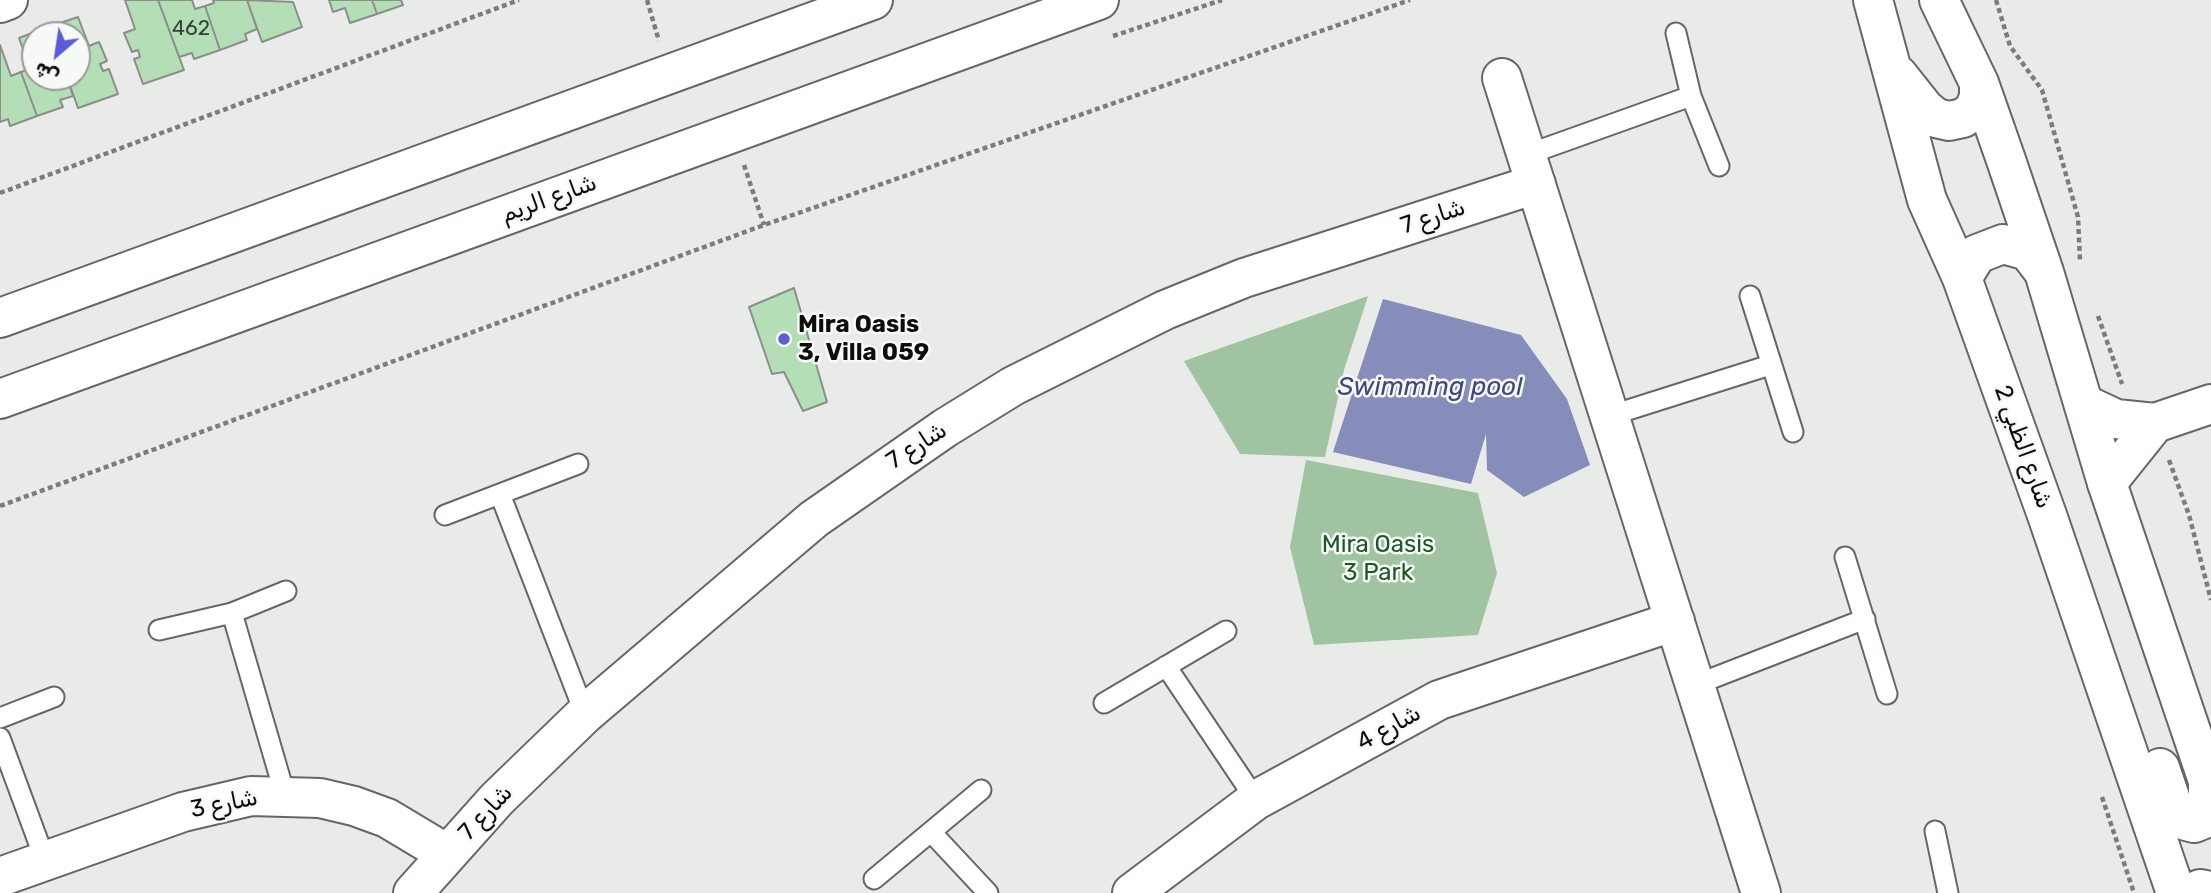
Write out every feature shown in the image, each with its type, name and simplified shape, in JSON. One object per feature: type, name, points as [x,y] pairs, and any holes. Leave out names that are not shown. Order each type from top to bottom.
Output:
[{"type":"street","points":[[0,3],[8,0]]},
{"type":"street","points":[[0,318],[873,0]]},
{"type":"street","name":"شارع الريم","points":[[0,399],[1099,0]]},
{"type":"street","name":"شارع الظبي 2","points":[[1873,0],[1927,200],[1962,278],[2059,549],[2176,893]]},
{"type":"street","points":[[1939,0],[1979,83],[2044,272],[2100,412],[2209,784],[2208,811],[2204,818],[2194,823],[2186,821],[2174,809],[2127,670],[2098,599],[2083,575],[2059,549]]},
{"type":"street","points":[[1892,68],[1925,109],[1936,118],[1949,121],[1963,118],[1974,110],[1979,97],[1979,83]]},
{"type":"street","points":[[1502,78],[1761,893]]},
{"type":"street","name":"شارع 7","points":[[413,893],[497,799],[585,714],[814,519],[889,464],[1013,386],[1154,315],[1531,169]]},
{"type":"street","points":[[1962,278],[1977,254],[2003,244],[2028,251],[2044,272]]},
{"type":"street","points":[[2100,412],[2155,423],[2211,404]]},
{"type":"street","points":[[2117,469],[2155,423]]},
{"type":"street","name":"شارع 4","points":[[1132,893],[1255,800],[1439,700],[1675,621]]},
{"type":"street","name":"شارع 3","points":[[0,877],[216,802],[285,796],[354,806],[408,829],[447,854]]},
{"type":"street","points":[[2191,893],[2200,889],[2211,891]]},
{"type":"lane","points":[[1676,33],[1692,96],[1719,166]]},
{"type":"lane","points":[[1531,169],[1692,96]]},
{"type":"lane","points":[[1750,296],[1793,432]]},
{"type":"lane","points":[[1609,416],[1770,365]]},
{"type":"lane","points":[[445,515],[578,464]]},
{"type":"lane","points":[[500,494],[585,714]]},
{"type":"lane","points":[[1844,556],[1887,694]]},
{"type":"lane","points":[[159,629],[232,613],[286,591]]},
{"type":"lane","points":[[232,613],[285,796]]},
{"type":"lane","points":[[1695,685],[1865,620]]},
{"type":"lane","points":[[1104,703],[1226,631]]},
{"type":"lane","points":[[1166,666],[1255,800]]},
{"type":"lane","points":[[0,719],[54,697]]},
{"type":"lane","points":[[0,738],[45,860]]},
{"type":"lane","points":[[874,879],[981,790]]},
{"type":"lane","points":[[1935,831],[1944,892]]},
{"type":"lane","points":[[932,833],[988,893]]},
{"type":"path","points":[[0,193],[519,0]]},
{"type":"path","points":[[0,506],[764,225],[1410,0]]},
{"type":"path","points":[[1996,0],[2010,46],[2042,90],[2078,217],[2082,273]]},
{"type":"path","points":[[741,157],[764,225]]},
{"type":"path","points":[[2093,305],[2121,377],[2123,389],[2100,412]]},
{"type":"path","points":[[2117,469],[2138,467],[2179,455]]},
{"type":"path","points":[[2168,458],[2189,515],[2211,600]]},
{"type":"green space","points":[[1368,296],[1344,370],[1325,457],[1240,454],[1184,361]]},
{"type":"green space","name":"Mira Oasis 3 Park","points":[[1306,460],[1478,493],[1497,573],[1478,635],[1314,645],[1290,547]]},
{"type":"water","name":"Swimming pool","points":[[1383,299],[1521,335],[1567,399],[1590,465],[1524,497],[1487,470],[1486,434],[1471,484],[1333,452]]},
{"type":"building","points":[[125,0],[158,0],[184,70],[143,84],[134,59],[140,57],[138,50],[132,52],[124,33],[135,29]]},
{"type":"building","points":[[158,0],[192,0],[195,9],[205,6],[220,50],[194,59],[192,53],[179,57]]},
{"type":"building","points":[[213,0],[247,0],[257,29],[245,34],[247,40],[220,50],[205,6],[214,3]]},
{"type":"building","points":[[247,0],[293,2],[302,27],[262,42]]},
{"type":"building","points":[[329,0],[372,0],[377,14],[350,23],[345,8],[333,12]]},
{"type":"building","points":[[372,0],[401,0],[403,5],[377,14]]},
{"type":"building","points":[[99,42],[107,61],[100,64],[103,71],[109,69],[118,94],[78,108],[72,91],[91,91],[91,45]]},
{"type":"building","points":[[0,45],[11,76],[21,72],[21,91],[28,91],[37,116],[10,126],[8,119],[0,122]]},
{"type":"building","points":[[28,91],[71,91],[73,96],[60,100],[63,107],[37,116]]},
{"type":"building","name":"Mira Oasis 3, Villa 059","points":[[794,288],[827,402],[803,411],[784,372],[772,374],[749,307]]},
{"type":"place","name":"Mira Oasis 3, Villa 059","points":[[784,339]]}]
